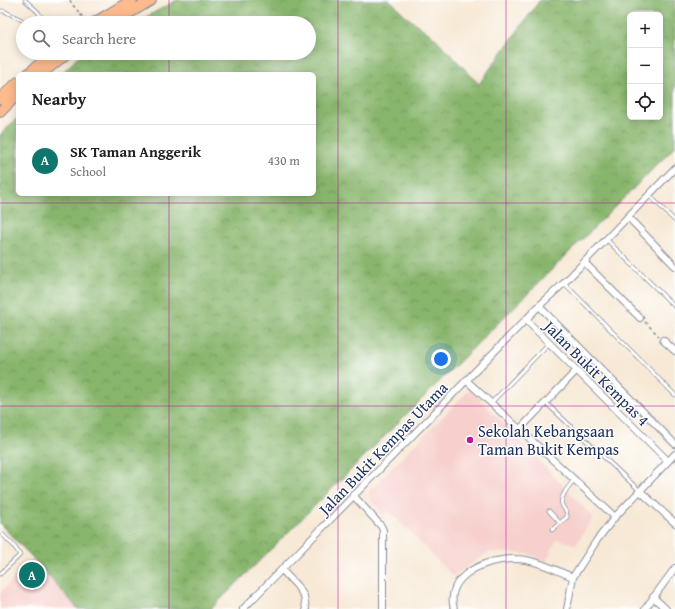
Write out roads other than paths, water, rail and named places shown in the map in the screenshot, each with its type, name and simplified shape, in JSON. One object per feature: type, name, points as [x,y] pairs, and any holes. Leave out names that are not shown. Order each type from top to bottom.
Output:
[{"type":"main road","points":[[106,16],[132,0]]},
{"type":"main road","points":[[125,16],[151,0]]},
{"type":"main road","points":[[30,72],[44,60]]},
{"type":"main road","points":[[43,72],[58,60]]},
{"type":"main road","points":[[0,99],[16,84]]},
{"type":"main road","points":[[0,112],[16,96]]},
{"type":"street","name":"Jalan Bukit Kempas Utama","points":[[244,609],[353,495],[674,171]]},
{"type":"street","points":[[628,217],[675,266]]},
{"type":"street","points":[[584,262],[640,318]]},
{"type":"street","name":"Jalan Bukit Kempas 4","points":[[539,306],[675,444]]},
{"type":"street","name":"Jalan Bukit Kempas 4","points":[[526,320],[668,461]]},
{"type":"street","points":[[663,340],[675,351]]},
{"type":"street","points":[[520,429],[577,370]]},
{"type":"street","points":[[467,381],[615,517]]},
{"type":"street","points":[[567,609],[573,577],[597,540],[615,517],[675,454]]},
{"type":"street","points":[[640,491],[675,523]]},
{"type":"street","points":[[353,495],[383,530],[383,609]]},
{"type":"street","points":[[454,609],[452,604],[456,584],[466,573],[482,564],[515,559],[529,561],[573,577]]},
{"type":"street","points":[[645,609],[675,568]]},
{"type":"street","points":[[282,570],[304,596],[306,609]]},
{"type":"street","points":[[653,597],[666,609]]},
{"type":"lane","points":[[25,0],[41,16]]},
{"type":"lane","points":[[0,11],[4,11],[16,17]]},
{"type":"lane","points":[[649,195],[675,221]]},
{"type":"lane","points":[[606,239],[675,307]]},
{"type":"lane","points":[[564,283],[675,395]]},
{"type":"lane","points":[[491,403],[549,343]]},
{"type":"lane","points":[[546,402],[640,491]]},
{"type":"lane","points":[[552,530],[568,515],[562,503],[566,490],[574,480]]},
{"type":"lane","points":[[549,511],[560,523]]},
{"type":"lane","points":[[0,532],[14,546],[20,555],[0,574]]},
{"type":"place","name":"Sekolah Kebangsaan Taman Bukit Kempas","points":[[470,440]]},
{"type":"place","name":"SK Taman Anggerik","points":[[32,575]]}]
